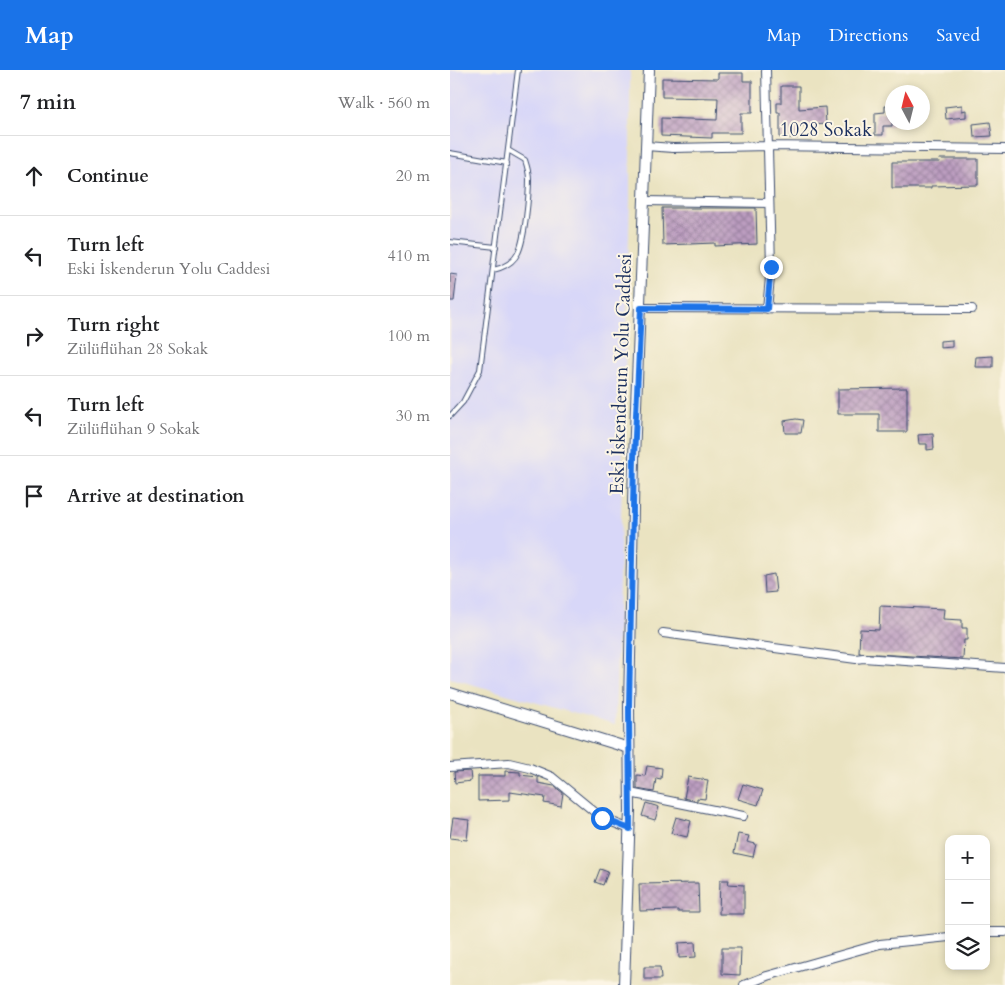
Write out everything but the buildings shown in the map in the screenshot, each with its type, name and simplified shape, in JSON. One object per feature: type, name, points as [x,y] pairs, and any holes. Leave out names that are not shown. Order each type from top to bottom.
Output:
[{"type":"street","name":"Eski İskenderun Yolu Caddesi","points":[[624,985],[630,829],[629,707],[634,458],[649,70]]},
{"type":"street","points":[[766,70],[771,267],[767,309]]},
{"type":"street","name":"1028 Sokak","points":[[646,146],[673,148],[768,146],[1005,149]]},
{"type":"street","points":[[645,201],[769,203]]},
{"type":"street","points":[[641,308],[972,309]]},
{"type":"street","points":[[663,633],[856,659],[1005,668]]},
{"type":"street","points":[[450,693],[629,748]]},
{"type":"street","points":[[450,767],[509,763],[530,768],[552,777],[602,818],[630,829]]},
{"type":"street","points":[[630,793],[743,816]]},
{"type":"street","points":[[990,932],[1005,932]]},
{"type":"street","points":[[744,985],[767,976],[880,944],[945,937]]},
{"type":"lane","points":[[450,416],[463,402],[480,370],[518,70]]},
{"type":"lane","points":[[493,270],[503,268],[517,254],[525,217],[529,179],[528,169],[525,160],[508,150]]},
{"type":"lane","points":[[450,154],[507,163]]},
{"type":"lane","points":[[450,242],[496,247]]},
{"type":"shaded area","points":[[450,70],[630,70],[630,199],[615,725],[450,678]]},
{"type":"route","points":[[602,818],[630,829],[629,707],[634,458],[641,308],[767,309],[771,267]]}]
